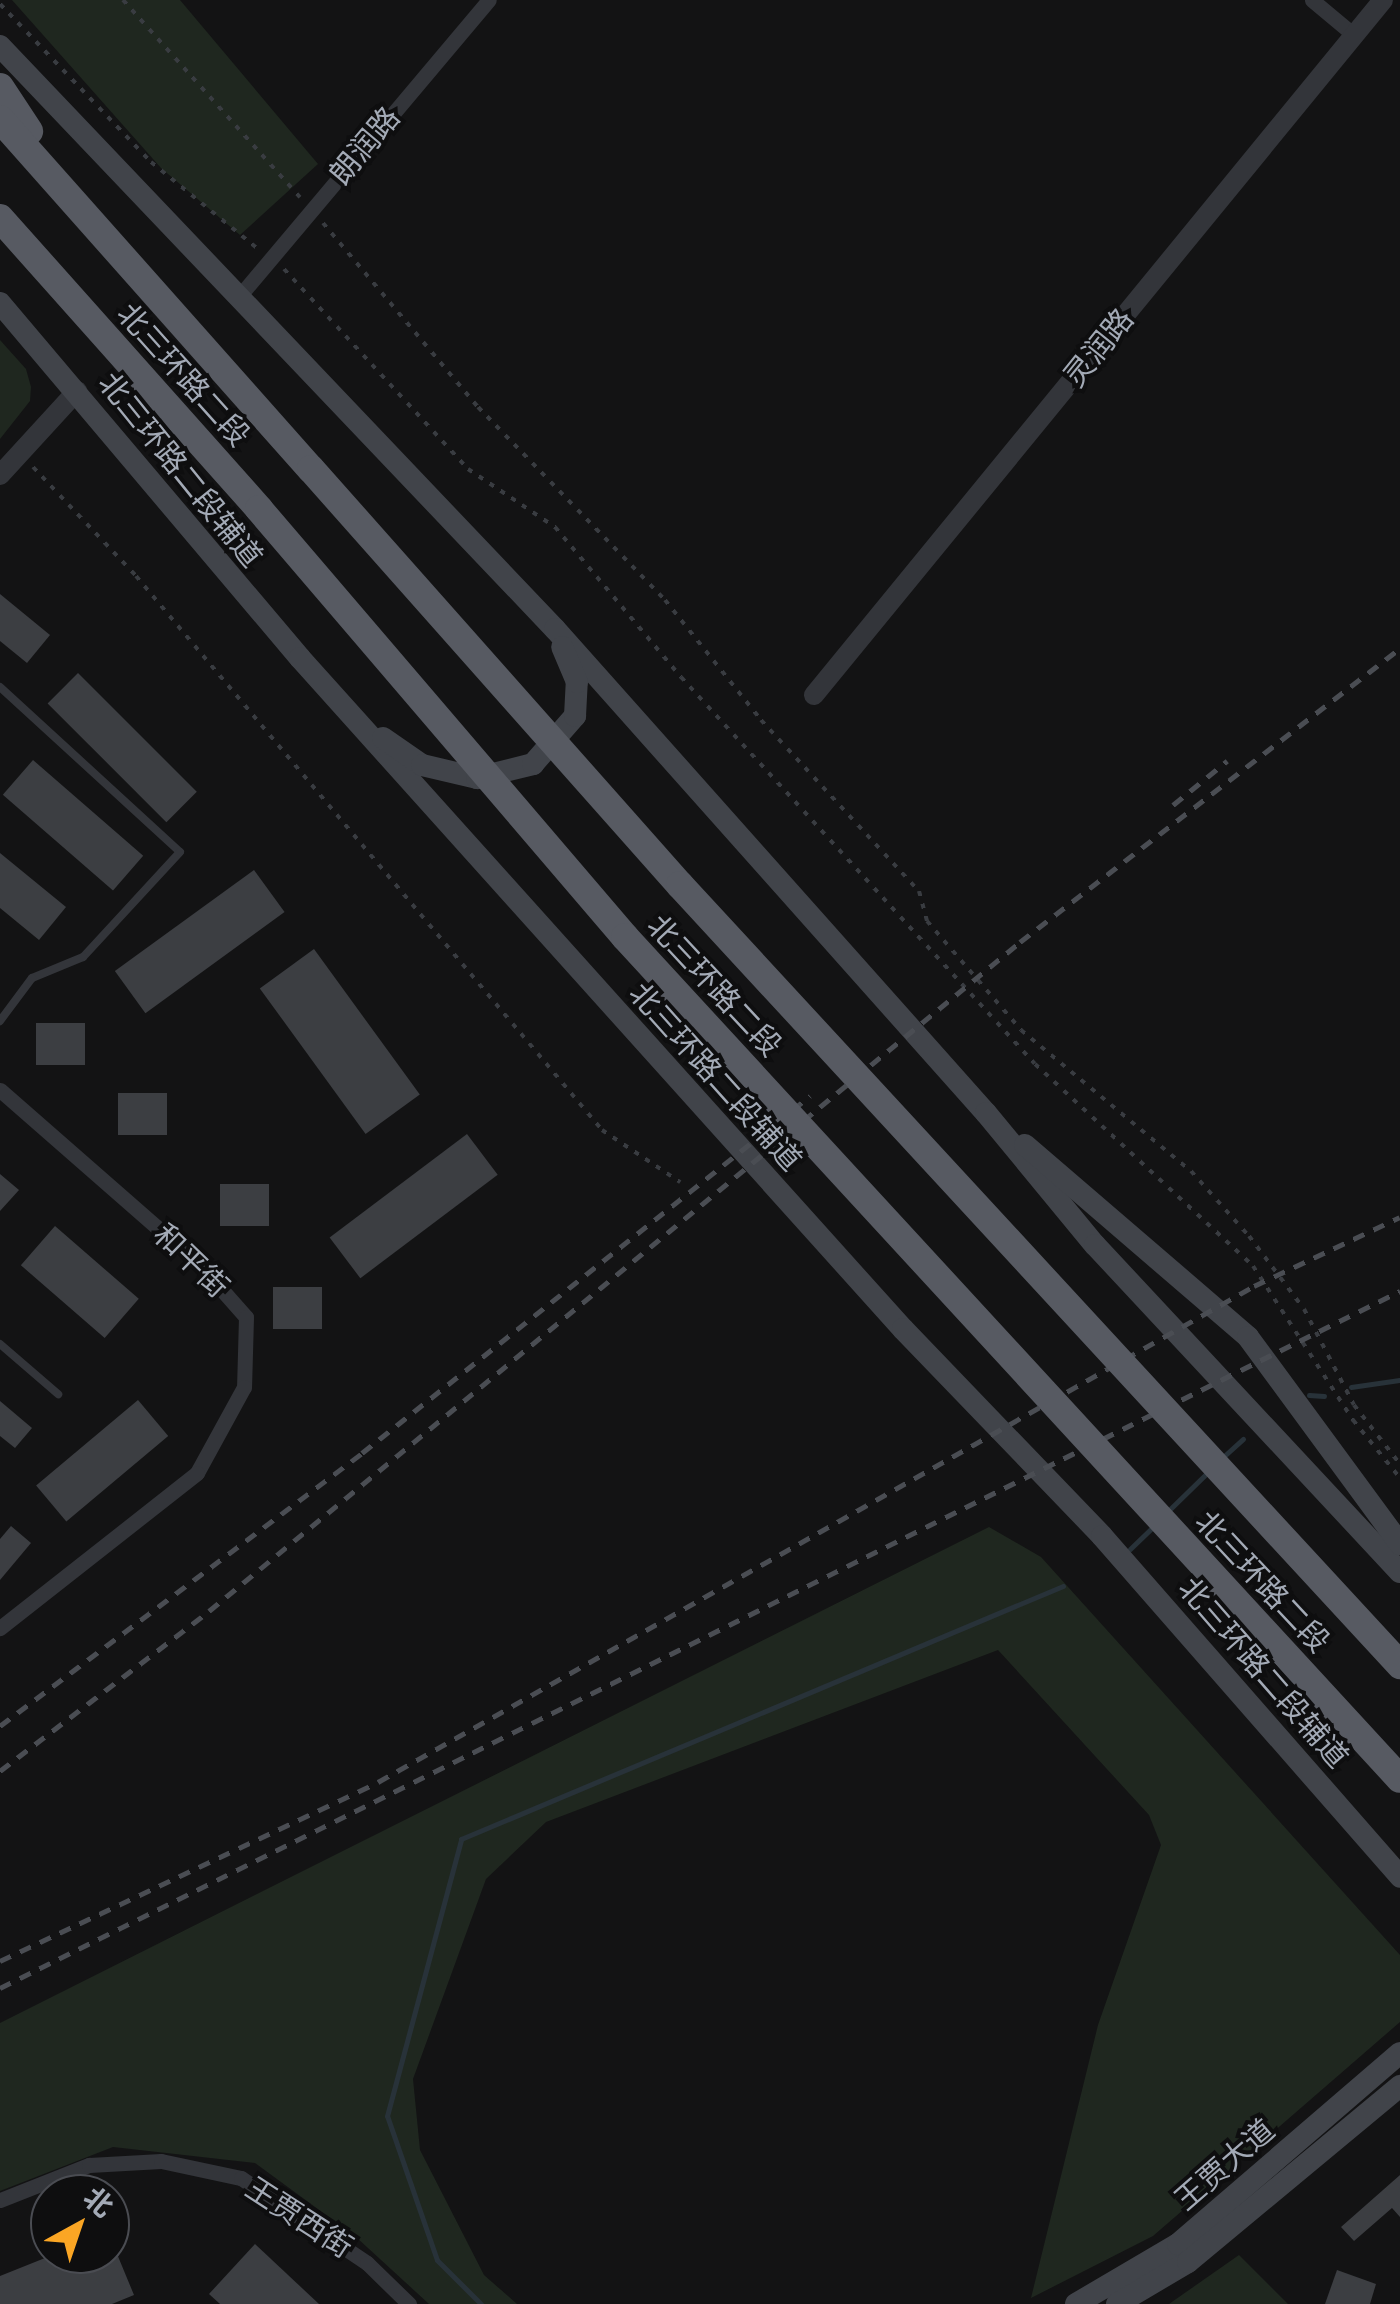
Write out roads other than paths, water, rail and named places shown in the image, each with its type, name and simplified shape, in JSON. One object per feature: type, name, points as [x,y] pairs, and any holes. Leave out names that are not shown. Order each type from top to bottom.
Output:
[{"type":"highway","points":[[0,87],[83,212]]},
{"type":"highway","name":"北三环路二段","points":[[0,119],[680,884],[1400,1665]]},
{"type":"highway","name":"北三环路二段","points":[[0,218],[259,509],[624,937],[1400,1780]]},
{"type":"main road","points":[[0,46],[242,293],[554,629],[986,1113],[1107,1259],[1400,1572]]},
{"type":"main road","name":"北三环路二段辅道","points":[[0,303],[77,391],[176,517],[351,716],[865,1288],[1127,1564],[1400,1877]]},
{"type":"main road","points":[[351,716],[422,765],[477,778],[533,764],[576,716],[576,682],[554,629]]},
{"type":"main road","points":[[986,1113],[1248,1338],[1400,1544]]},
{"type":"main road","name":"王贾大道","points":[[1076,2304],[1178,2244],[1400,2054]]},
{"type":"main road","name":"王贾大道","points":[[1117,2304],[1188,2262],[1400,2086]]},
{"type":"street","name":"朗润路","points":[[242,293],[489,0]]},
{"type":"street","points":[[1312,0],[1354,36]]},
{"type":"street","name":"灵润路","points":[[814,695],[1383,0]]},
{"type":"street","points":[[0,476],[77,391]]},
{"type":"street","name":"和平街","points":[[0,1090],[200,1264],[246,1318],[244,1387],[197,1472],[7,1623]]},
{"type":"street","name":"王贾西街","points":[[0,2200],[90,2165],[162,2161],[241,2178],[367,2263],[410,2304]]},
{"type":"lane","points":[[0,687],[180,852],[84,958],[32,978],[0,1021]]},
{"type":"lane","points":[[0,1344],[58,1394]]},
{"type":"lane","points":[[0,1607],[7,1623]]},
{"type":"waterway","points":[[1351,1387],[1400,1380]]},
{"type":"waterway","points":[[1309,1395],[1324,1396]]},
{"type":"waterway","points":[[1223,1457],[1243,1439]]},
{"type":"waterway","points":[[1166,1513],[1208,1472]]},
{"type":"waterway","points":[[1130,1549],[1155,1525]]},
{"type":"waterway","points":[[481,2304],[437,2260],[387,2116],[461,1839],[1063,1586]]},
{"type":"railway","points":[[0,1771],[209,1611],[1020,942],[1400,648]]},
{"type":"railway","points":[[1173,805],[1227,761]]},
{"type":"railway","points":[[0,1726],[362,1453],[810,1096]]},
{"type":"railway","points":[[0,1961],[378,1782],[1254,1286],[1400,1217]]},
{"type":"railway","points":[[0,1988],[1400,1291]]}]
